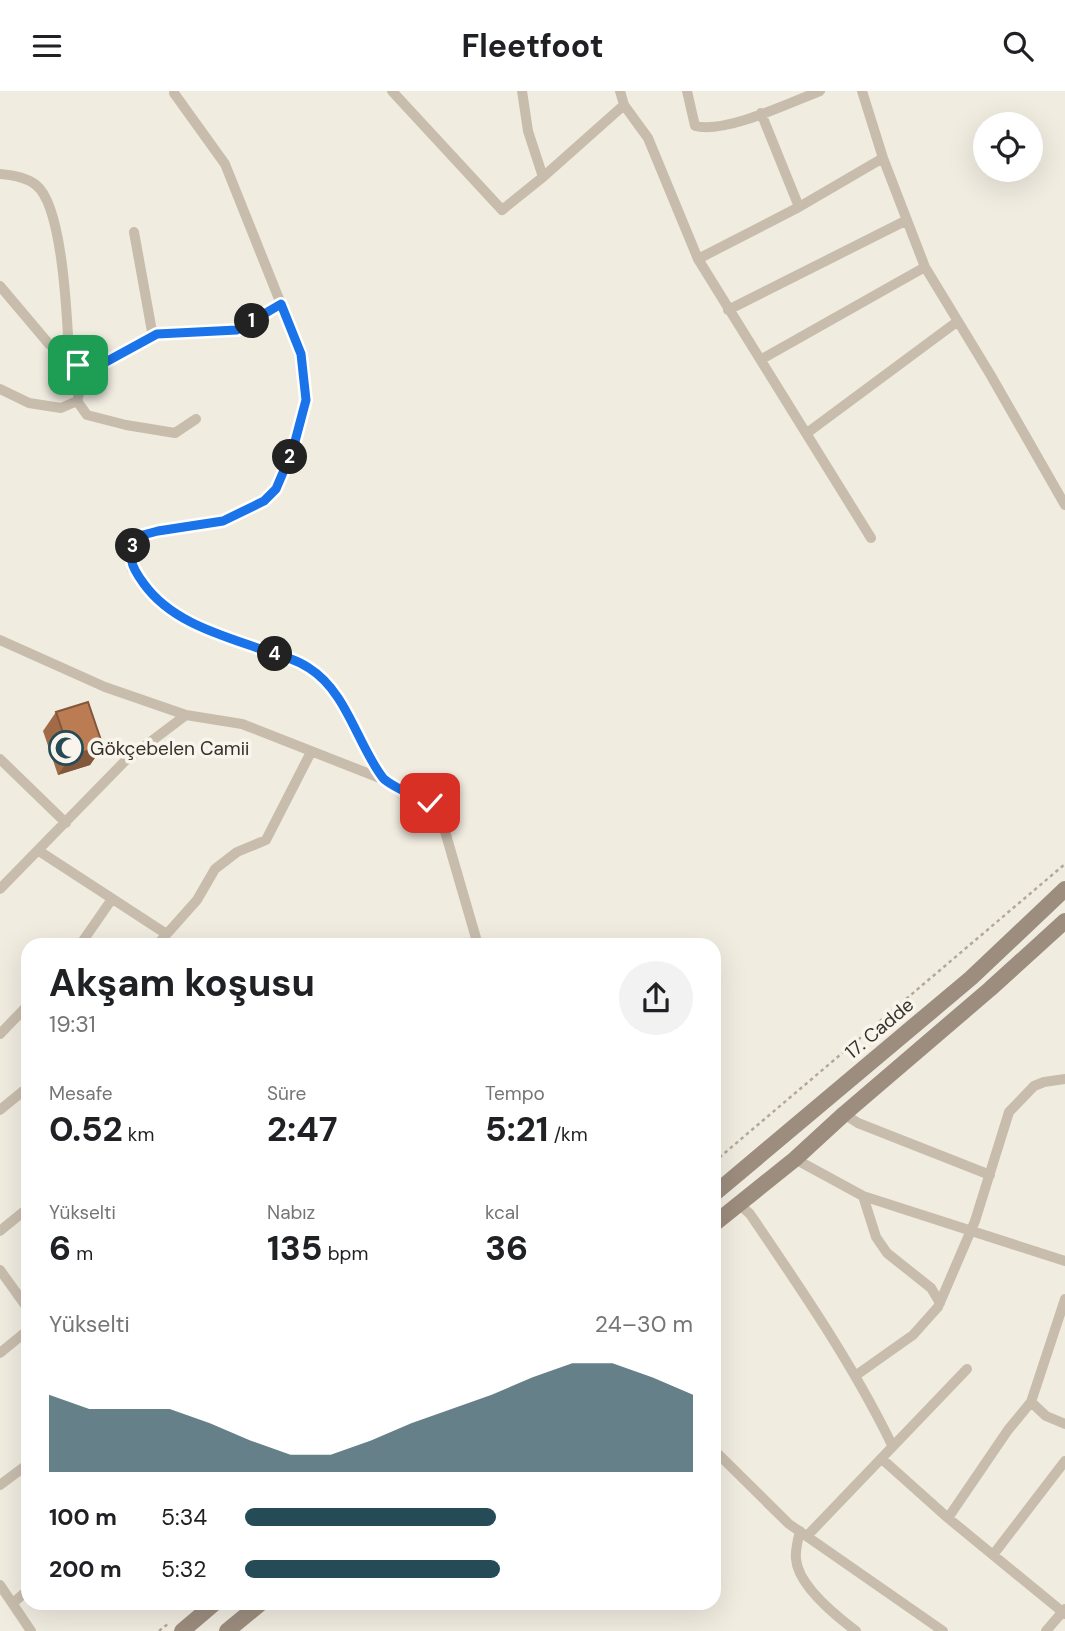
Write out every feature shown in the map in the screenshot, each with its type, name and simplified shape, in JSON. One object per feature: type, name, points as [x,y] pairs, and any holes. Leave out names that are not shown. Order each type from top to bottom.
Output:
[{"type":"street","points":[[392,91],[502,210],[624,105]]},
{"type":"street","points":[[522,91],[528,131],[543,177]]},
{"type":"street","points":[[620,91],[624,105],[648,138],[698,259],[871,538]]},
{"type":"street","points":[[687,91],[695,126],[706,129],[728,125],[820,91]]},
{"type":"street","points":[[862,91],[883,158],[925,267],[1065,505]]},
{"type":"street","points":[[174,93],[225,164],[301,354],[306,400],[293,449],[276,489],[264,501],[223,521],[139,536],[131,550],[132,569],[148,590],[178,616],[292,659],[327,682],[385,780]]},
{"type":"street","points":[[761,113],[799,207]]},
{"type":"street","points":[[698,259],[799,207],[883,158]]},
{"type":"street","points":[[0,174],[17,176],[36,185],[49,200],[58,244],[69,354]]},
{"type":"street","points":[[728,310],[907,220]]},
{"type":"street","points":[[134,232],[153,337]]},
{"type":"street","points":[[762,359],[925,267]]},
{"type":"street","points":[[0,286],[49,344],[69,354],[78,365],[83,380],[77,401]]},
{"type":"street","points":[[82,375],[157,334],[237,330],[281,304]]},
{"type":"street","points":[[807,433],[958,321]]},
{"type":"street","points":[[0,389],[29,403],[61,408],[77,401]]},
{"type":"street","points":[[77,401],[87,415],[125,425],[175,433],[196,419]]},
{"type":"street","points":[[0,640],[105,687],[186,715],[242,725],[385,780],[430,803],[442,821],[476,938]]},
{"type":"street","points":[[0,889],[125,761],[186,715]]},
{"type":"street","points":[[162,938],[197,900],[215,869],[237,852],[266,840],[312,752]]},
{"type":"street","points":[[0,759],[66,823]]},
{"type":"street","points":[[39,851],[165,933]]},
{"type":"street","name":"17. Cadde","points":[[721,1188],[971,978],[1065,889]]},
{"type":"street","points":[[85,938],[112,899]]},
{"type":"street","points":[[721,1218],[795,1159],[1065,921]]},
{"type":"street","points":[[0,1034],[21,1012]]},
{"type":"street","points":[[855,1376],[913,1335],[940,1303],[972,1230],[1009,1112],[1034,1086],[1065,1079]]},
{"type":"street","points":[[0,1110],[21,1093]]},
{"type":"street","points":[[844,1114],[858,1123],[990,1175]]},
{"type":"street","points":[[795,1159],[863,1196],[1065,1261]]},
{"type":"street","points":[[863,1196],[876,1237],[887,1253],[931,1288],[940,1303]]},
{"type":"street","points":[[738,1203],[750,1214],[796,1283],[855,1376],[892,1445]]},
{"type":"street","points":[[0,1231],[21,1214]]},
{"type":"street","points":[[0,1270],[21,1299]]},
{"type":"street","points":[[948,1518],[1008,1430],[1031,1402],[1065,1299]]},
{"type":"street","points":[[0,1353],[21,1336]]},
{"type":"street","points":[[856,1631],[838,1618],[803,1580],[796,1559],[803,1533],[882,1458],[967,1369]]},
{"type":"street","points":[[1031,1402],[1046,1416],[1065,1423]]},
{"type":"street","points":[[721,1457],[789,1524],[943,1631]]},
{"type":"street","points":[[882,1458],[948,1518],[1064,1612],[1046,1631]]},
{"type":"street","points":[[993,1555],[1065,1461]]},
{"type":"street","points":[[0,1485],[21,1469]]},
{"type":"street","points":[[0,1585],[30,1631]]},
{"type":"street","points":[[13,1603],[21,1596]]},
{"type":"street","points":[[182,1631],[207,1610]]},
{"type":"street","points":[[227,1631],[252,1610]]},
{"type":"path","points":[[721,1156],[1065,864]]},
{"type":"building","points":[[88,702],[103,746],[71,756],[56,712]]},
{"type":"place","name":"Gökçebelen Camii","points":[[66,748]]},
{"type":"route","points":[[78,365],[82,375],[157,334],[237,330],[281,304],[301,354],[306,400],[293,449],[276,489],[264,501],[223,521],[139,536],[131,550],[132,569],[148,590],[178,616],[292,659],[327,682],[385,780],[430,803]]}]
